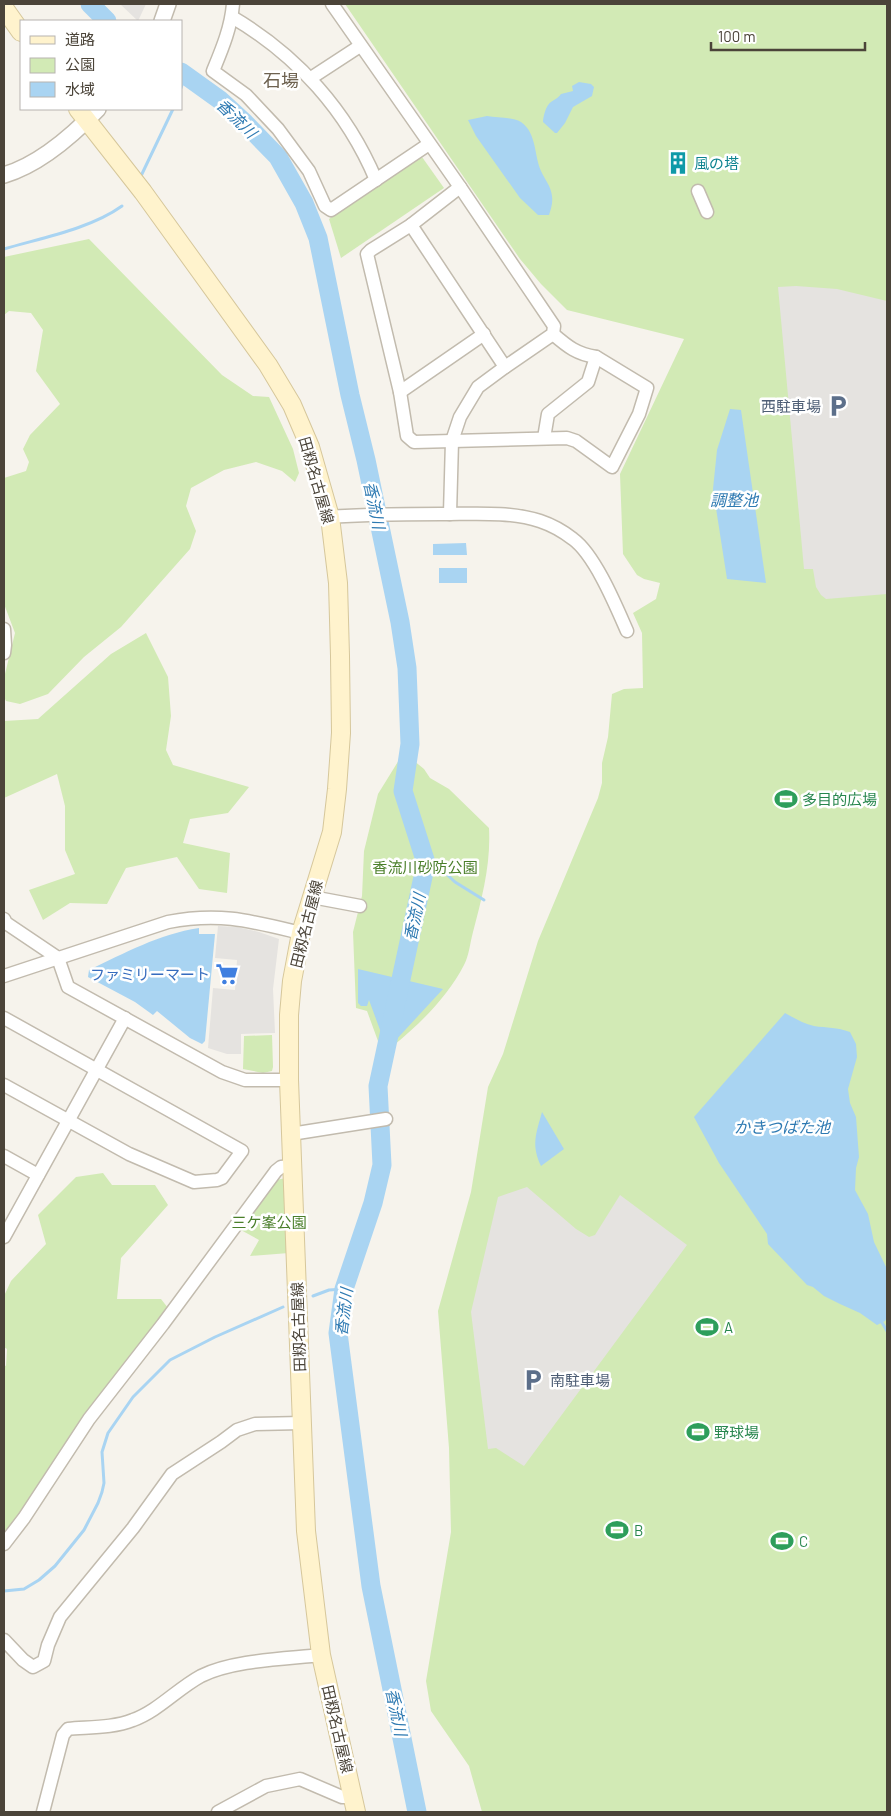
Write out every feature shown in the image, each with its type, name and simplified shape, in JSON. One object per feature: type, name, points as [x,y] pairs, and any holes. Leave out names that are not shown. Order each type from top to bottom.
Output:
[{"type":"main road","points":[[4,8],[20,31]]},
{"type":"main road","name":"田籾名古屋線","points":[[87,113],[268,366],[292,405],[310,447],[330,517],[338,583],[341,733],[337,791],[332,832],[301,933],[292,981],[289,1016],[289,1080],[306,1531],[321,1655],[355,1805]]},
{"type":"street","points":[[162,20],[168,4]]},
{"type":"street","points":[[233,4],[232,17],[222,50],[213,71],[246,95],[278,129],[309,171],[325,206],[331,210],[428,144]]},
{"type":"street","points":[[332,4],[428,144],[460,187],[554,326],[553,334],[504,366],[478,388],[460,417],[452,441],[450,514]]},
{"type":"street","points":[[232,17],[266,38],[311,78],[353,133],[376,180]]},
{"type":"street","points":[[311,78],[360,46]]},
{"type":"street","points":[[4,175],[22,169],[39,159],[87,113]]},
{"type":"street","points":[[460,187],[410,225],[367,254],[400,392],[407,436],[414,442],[567,438],[576,441],[612,467],[639,414],[647,388],[596,357],[569,348],[553,334]]},
{"type":"street","points":[[698,192],[707,212]]},
{"type":"street","points":[[410,225],[504,366]]},
{"type":"street","points":[[400,392],[484,334]]},
{"type":"street","points":[[544,438],[548,414],[588,382],[596,357]]},
{"type":"street","points":[[330,517],[359,514],[495,514],[540,521],[558,529],[575,540],[600,575],[615,602],[627,631]]},
{"type":"street","points":[[4,629],[4,653]]},
{"type":"street","points":[[312,897],[360,906]]},
{"type":"street","points":[[4,976],[168,922],[207,917],[248,920],[301,933]]},
{"type":"street","points":[[4,919],[6,923],[58,958],[68,987],[228,1074],[245,1080],[289,1080]]},
{"type":"street","points":[[4,1018],[242,1151],[222,1178],[194,1182],[129,1154],[4,1085]]},
{"type":"street","points":[[6,1229],[69,1121],[124,1018]]},
{"type":"street","points":[[291,1134],[386,1119]]},
{"type":"street","points":[[4,1156],[38,1175]]},
{"type":"street","points":[[4,1544],[24,1518],[89,1419],[163,1324],[276,1171],[281,1167],[292,1166]]},
{"type":"street","points":[[4,1640],[23,1660],[33,1667],[44,1661],[48,1645],[60,1617],[133,1528],[172,1474],[237,1430],[255,1424],[302,1423]]},
{"type":"street","points":[[42,1812],[63,1735],[68,1729],[116,1724],[133,1720],[162,1703],[200,1676],[228,1666],[321,1655]]},
{"type":"street","points":[[218,1812],[266,1786],[300,1779],[342,1797],[355,1805]]},
{"type":"green space","points":[[345,4],[887,4],[887,1812],[482,1812],[469,1766],[431,1711],[426,1681],[451,1532],[449,1448],[438,1311],[471,1192],[488,1087],[503,1054],[538,941],[598,798],[602,783],[602,763],[608,737],[612,694],[624,689],[643,688],[642,633],[633,613],[656,599],[660,583],[637,575],[623,554],[620,474],[684,339],[567,310],[520,259]]},
{"type":"green space","points":[[422,157],[444,188],[341,258],[329,219]]},
{"type":"green space","points":[[89,239],[222,375],[253,396],[269,397],[293,449],[299,473],[295,482],[282,471],[256,462],[224,470],[191,488],[186,506],[196,531],[190,549],[121,627],[84,657],[48,694],[20,704],[6,701],[4,697],[4,678],[15,633],[4,604],[4,478],[26,471],[29,462],[23,449],[30,435],[60,404],[36,371],[43,330],[31,313],[9,311],[4,315],[4,257]]},
{"type":"green space","points":[[146,633],[168,677],[171,716],[166,750],[173,765],[249,787],[228,813],[190,819],[183,843],[230,853],[227,893],[199,889],[177,857],[126,868],[107,904],[70,903],[43,920],[29,890],[75,874],[65,850],[65,806],[57,774],[4,798],[4,721],[38,719],[111,654]]},
{"type":"green space","name":"香流川砂防公園","points":[[399,760],[413,760],[424,769],[430,778],[449,789],[489,828],[489,855],[480,906],[466,961],[442,998],[414,1028],[394,1045],[378,1041],[367,1011],[356,1008],[353,932],[362,896],[364,851],[378,794]]},
{"type":"green space","points":[[272,1035],[272,1071],[263,1073],[243,1069],[244,1036]]},
{"type":"green space","points":[[103,1173],[112,1185],[155,1185],[168,1205],[121,1258],[117,1299],[161,1299],[168,1308],[4,1538],[4,1365],[6,1366],[7,1349],[4,1347],[4,1296],[11,1281],[46,1244],[38,1215],[76,1177]]},
{"type":"green space","name":"三ケ峯公園","points":[[286,1178],[289,1253],[250,1256],[259,1240],[239,1229],[276,1180]]},
{"type":"shaded area","points":[[120,4],[146,4],[137,20]]},
{"type":"shaded area","name":"西駐車場","points":[[796,286],[837,289],[887,301],[887,594],[826,599],[816,587],[813,569],[804,569],[778,287]]},
{"type":"shaded area","points":[[218,926],[237,927],[279,939],[273,989],[275,1033],[241,1034],[241,1054],[227,1054],[208,1048],[213,988],[235,990],[237,960],[215,958]]},
{"type":"shaded area","name":"南駐車場","points":[[527,1187],[576,1229],[589,1237],[595,1235],[620,1195],[687,1245],[524,1466],[496,1448],[488,1449],[471,1312],[498,1197]]},
{"type":"water","points":[[579,82],[591,84],[594,87],[592,96],[573,107],[565,123],[555,133],[543,122],[546,108],[561,94],[573,91],[572,86]]},
{"type":"water","points":[[487,116],[517,120],[530,132],[539,165],[551,192],[552,203],[549,215],[538,215],[520,198],[476,136],[468,120]]},
{"type":"water","name":"調整池","points":[[730,409],[741,410],[766,583],[727,579],[713,489],[717,450]]},
{"type":"water","points":[[466,543],[467,555],[433,555],[433,544]]},
{"type":"water","points":[[439,568],[467,568],[467,583],[439,583]]},
{"type":"water","points":[[199,928],[199,934],[215,934],[205,1041],[202,1044],[190,1038],[157,1011],[153,1015],[135,1002],[88,977],[89,970],[142,945],[170,935]]},
{"type":"water","points":[[358,969],[443,989],[394,1042],[383,1038],[369,1000],[367,1006],[361,1006],[358,1003]]},
{"type":"water","name":"かきつばた池","points":[[785,1013],[810,1025],[836,1028],[850,1032],[856,1044],[857,1057],[848,1089],[850,1103],[856,1117],[859,1157],[856,1168],[855,1190],[868,1214],[874,1242],[887,1269],[887,1317],[885,1321],[877,1325],[860,1313],[824,1296],[813,1287],[807,1285],[768,1244],[767,1234],[719,1163],[694,1117]]},
{"type":"water","points":[[542,1112],[564,1149],[541,1166],[535,1145],[536,1133]]},
{"type":"waterway","name":"香流川","points":[[90,4],[106,20]]},
{"type":"waterway","name":"香流川","points":[[182,73],[220,100],[278,157],[304,203],[318,238],[400,622],[407,668],[410,744],[403,791],[426,863],[378,1086],[382,1165],[373,1203],[344,1289],[338,1333],[371,1586],[417,1812]]},
{"type":"waterway","points":[[182,85],[185,75]]},
{"type":"waterway","points":[[140,178],[173,110]]},
{"type":"waterway","points":[[4,249],[80,227],[122,206]]},
{"type":"waterway","points":[[420,845],[455,882],[484,900]]},
{"type":"waterway","points":[[313,1296],[329,1290],[344,1289]]},
{"type":"waterway","points":[[4,1591],[24,1589],[39,1580],[55,1566],[84,1530],[102,1492],[104,1483],[102,1452],[108,1433],[133,1397],[170,1360],[215,1337],[283,1307]]},
{"type":"waterway","points":[[881,1321],[887,1331]]},
{"type":"place","name":"風の塔","points":[[678,163]]},
{"type":"place","name":"西駐車場","points":[[838,406]]},
{"type":"place","name":"多目的広場","points":[[786,799]]},
{"type":"place","name":"ファミリーマート","points":[[227,974]]},
{"type":"place","name":"A","points":[[707,1327]]},
{"type":"place","name":"南駐車場","points":[[533,1380]]},
{"type":"place","name":"野球場","points":[[698,1432]]},
{"type":"place","name":"B","points":[[617,1530]]},
{"type":"place","name":"C","points":[[782,1541]]},
{"type":"district","name":"石場","points":[[281,80]]}]
